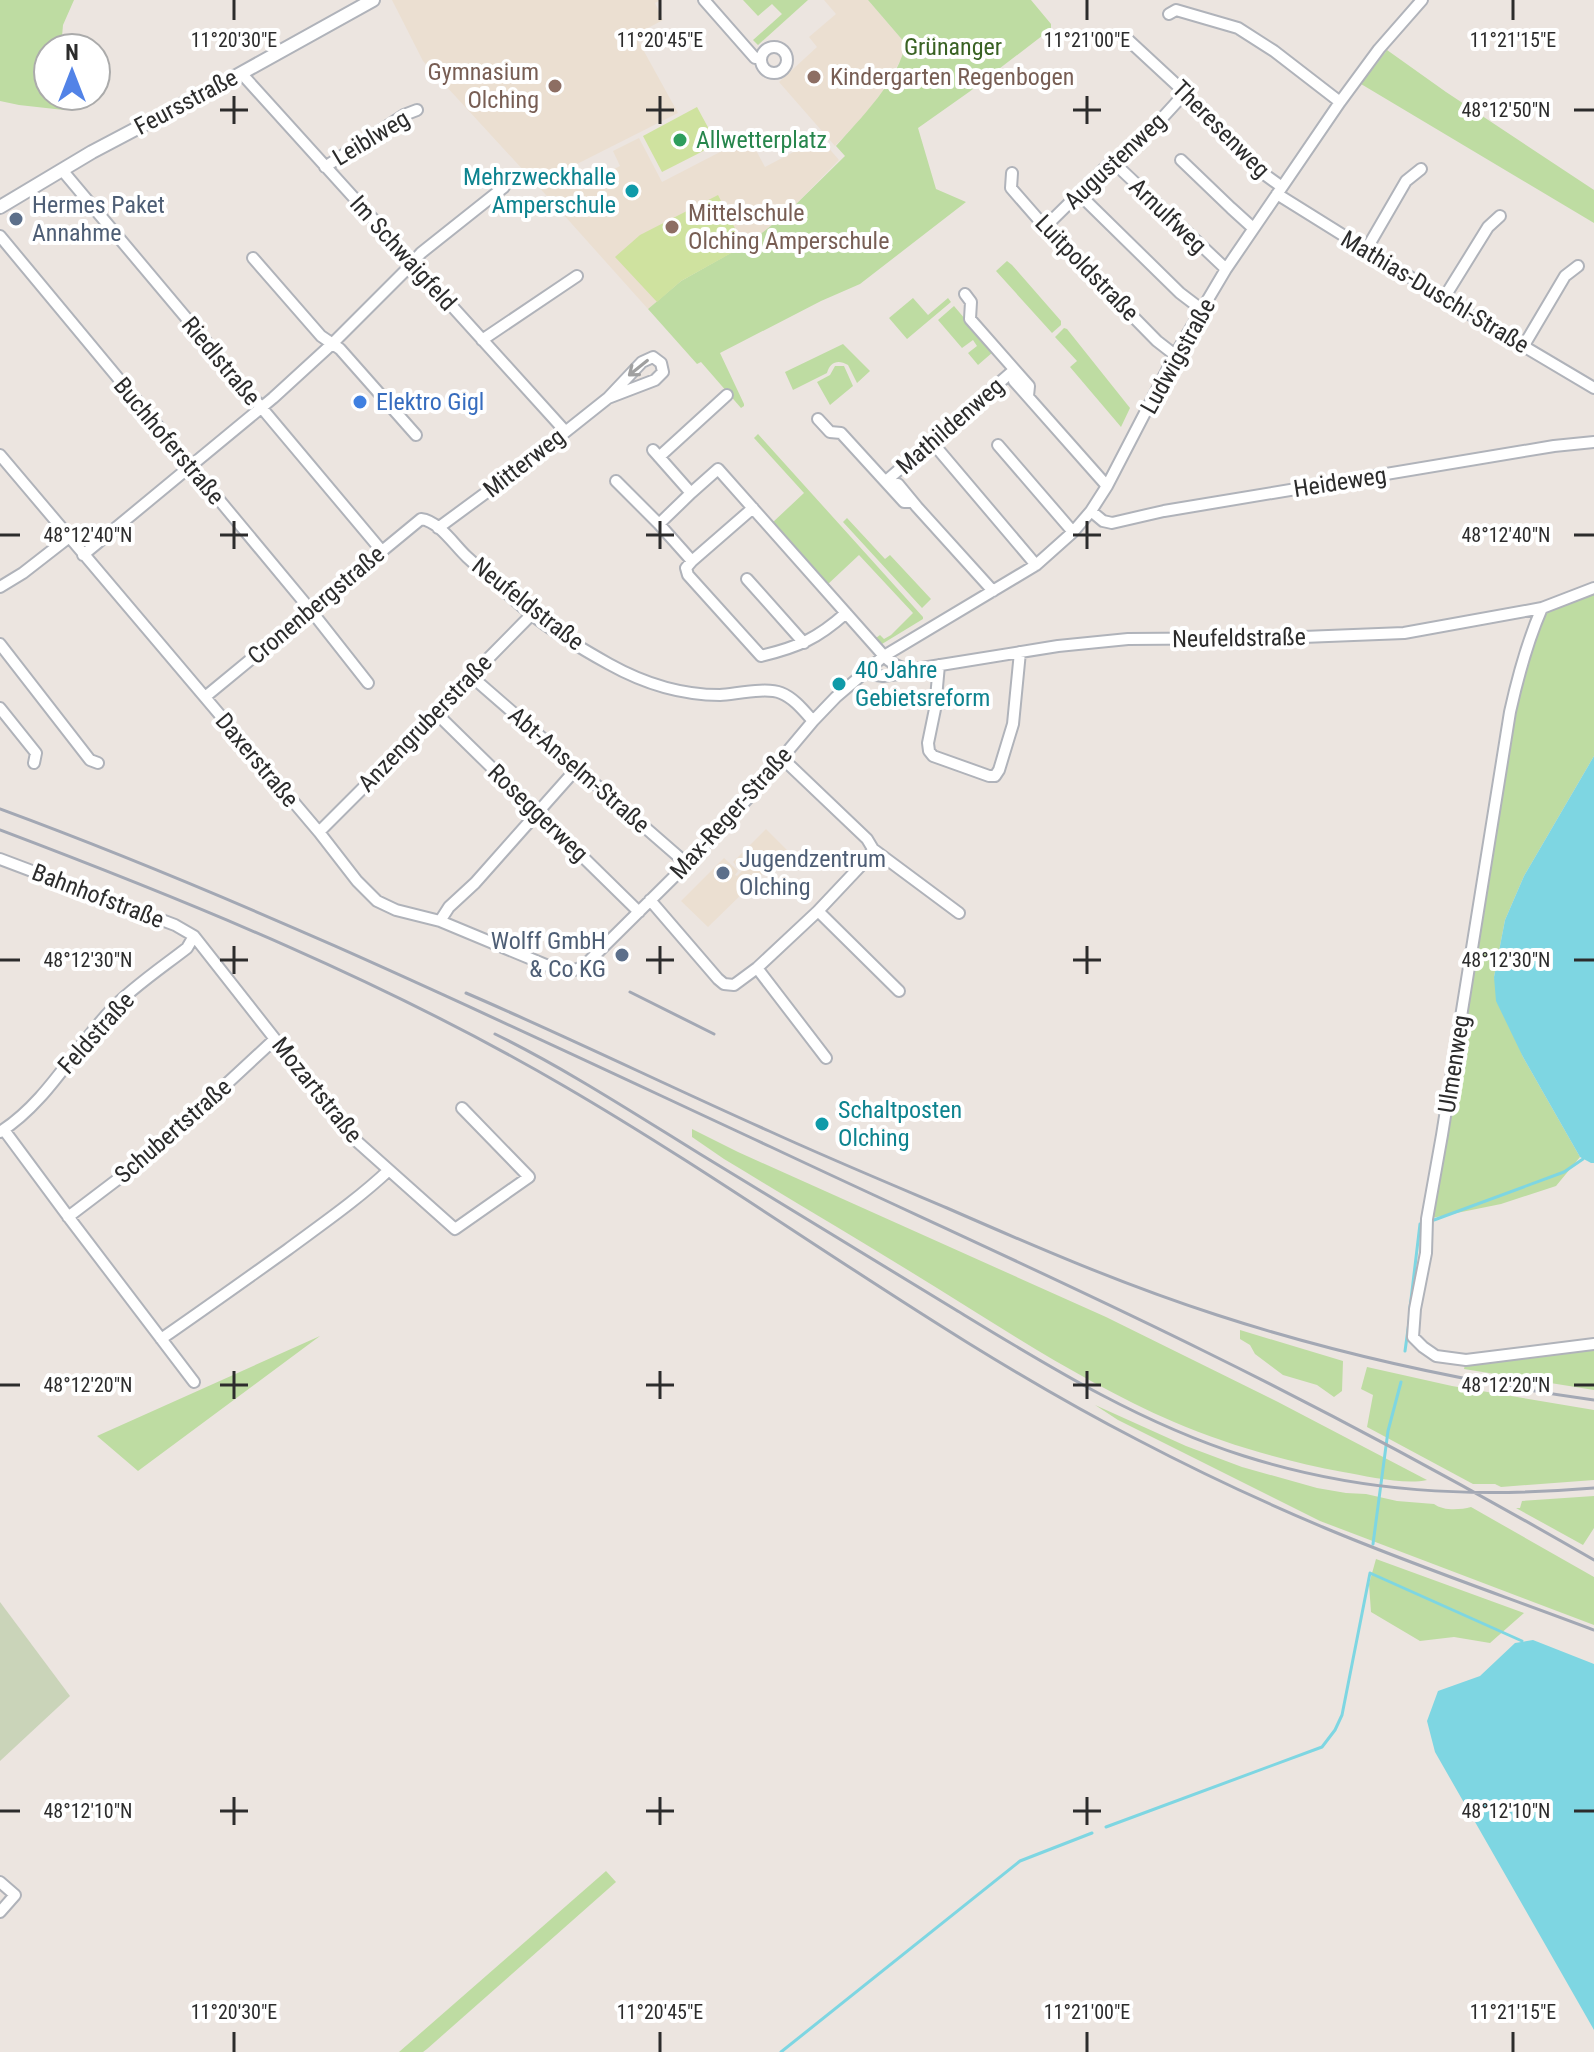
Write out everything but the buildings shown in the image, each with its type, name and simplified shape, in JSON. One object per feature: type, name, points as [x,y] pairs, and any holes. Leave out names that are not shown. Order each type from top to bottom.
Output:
[{"type":"street","name":"Feursstraße","points":[[0,207],[101,147],[373,0]]},
{"type":"street","points":[[704,0],[755,58],[761,58]]},
{"type":"street","name":"Ludwigstraße","points":[[884,656],[1036,565],[1091,511],[1175,355],[1226,269],[1340,102],[1379,49],[1422,0]]},
{"type":"street","points":[[1169,14],[1176,10],[1238,28],[1274,51],[1340,102]]},
{"type":"street","name":"Theresenweg","points":[[1125,37],[1279,191]]},
{"type":"street","name":"Im Schwaigfeld","points":[[241,73],[565,431]]},
{"type":"street","name":"Augustenweg","points":[[1045,227],[1112,161],[1151,129],[1184,94]]},
{"type":"street","name":"Leiblweg","points":[[325,167],[404,115],[417,110]]},
{"type":"street","points":[[1181,160],[1253,228]]},
{"type":"street","name":"Arnulfweg","points":[[1112,161],[1226,269]]},
{"type":"street","points":[[1366,250],[1406,181],[1421,169]]},
{"type":"street","name":"Riedlstraße","points":[[62,170],[381,550]]},
{"type":"street","name":"Luitpoldstraße","points":[[1012,173],[1011,188],[1045,227],[1157,341],[1175,355]]},
{"type":"street","points":[[83,555],[261,408],[332,344],[421,253],[504,187]]},
{"type":"street","name":"Mathias-Duschl-Straße","points":[[1279,191],[1366,250],[1594,388]]},
{"type":"street","points":[[1079,194],[1180,293],[1201,309]]},
{"type":"street","points":[[1444,298],[1488,227],[1500,216]]},
{"type":"street","name":"Buchhoferstraße","points":[[0,236],[368,683]]},
{"type":"street","points":[[253,258],[321,336],[340,349],[416,435]]},
{"type":"street","points":[[1523,347],[1565,276],[1578,266]]},
{"type":"street","points":[[482,340],[577,276]]},
{"type":"street","points":[[965,294],[971,302],[970,319],[1015,371],[1014,381],[1107,486]]},
{"type":"street","name":"Mitterweg","points":[[434,524],[525,464],[608,398],[642,362],[653,357],[661,363],[663,372],[655,380],[608,398]]},
{"type":"street","name":"Mathildenweg","points":[[888,483],[931,441],[1015,371]]},
{"type":"street","points":[[691,493],[656,454],[727,395]]},
{"type":"street","points":[[818,419],[830,432],[841,433],[904,502],[913,502],[993,591]]},
{"type":"street","points":[[931,441],[1036,565]]},
{"type":"street","name":"Heideweg","points":[[1091,511],[1103,521],[1112,523],[1164,511],[1594,442]]},
{"type":"street","points":[[998,445],[1073,532]]},
{"type":"street","name":"Daxerstraße","points":[[0,455],[377,901],[396,910],[440,921],[558,970],[577,970]]},
{"type":"street","points":[[659,524],[718,469],[884,656]]},
{"type":"street","points":[[616,481],[692,561]]},
{"type":"street","points":[[753,508],[692,561],[686,568],[688,575],[761,656],[804,643],[825,632],[846,613]]},
{"type":"street","name":"Cronenbergstraße","points":[[205,697],[421,519],[434,524]]},
{"type":"street","name":"Neufeldstraße","points":[[434,524],[532,614],[582,649],[647,683],[709,695],[781,693],[795,702],[813,721]]},
{"type":"street","points":[[0,587],[68,538]]},
{"type":"street","points":[[747,579],[804,643]]},
{"type":"street","name":"Neufeldstraße","points":[[884,656],[905,669],[1128,639],[1404,633],[1542,608],[1594,588]]},
{"type":"street","name":"Ulmenweg","points":[[1542,608],[1530,634],[1510,712],[1427,1219],[1426,1253],[1413,1337],[1436,1356],[1466,1360],[1594,1344]]},
{"type":"street","name":"Anzengruberstraße","points":[[319,832],[532,614]]},
{"type":"street","points":[[0,644],[90,760],[98,763]]},
{"type":"street","points":[[939,665],[929,751],[933,756],[995,776],[1013,724],[1020,652]]},
{"type":"street","name":"Max-Reger-Straße","points":[[577,970],[687,864],[813,721],[884,656]]},
{"type":"street","points":[[862,673],[901,675],[922,668]]},
{"type":"street","name":"Abt-Anselm-Straße","points":[[471,676],[687,864]]},
{"type":"street","points":[[0,708],[36,753],[34,763]]},
{"type":"street","name":"Roseggerweg","points":[[437,714],[639,912]]},
{"type":"street","points":[[782,758],[867,839],[873,849],[959,913]]},
{"type":"street","points":[[440,921],[449,907],[475,883],[578,767]]},
{"type":"street","points":[[650,900],[724,984],[734,985],[757,968],[818,911],[873,849]]},
{"type":"street","name":"Bahnhofstraße","points":[[0,859],[175,925],[194,936]]},
{"type":"street","points":[[818,911],[899,991]]},
{"type":"street","name":"Mozartstraße","points":[[194,936],[352,1137],[455,1229],[529,1177],[462,1108]]},
{"type":"street","name":"Feldstraße","points":[[2,1131],[44,1093],[114,1006],[187,948],[194,936]]},
{"type":"street","points":[[757,968],[826,1058]]},
{"type":"street","name":"Schubertstraße","points":[[68,1217],[151,1154],[275,1039]]},
{"type":"street","points":[[2,1131],[194,1382]]},
{"type":"street","points":[[161,1339],[327,1222],[363,1195],[389,1170]]},
{"type":"street","points":[[0,1882],[15,1895],[0,1912]]},
{"type":"shaded area","points":[[392,0],[661,0],[655,3],[663,20],[635,35],[678,113],[573,166],[583,185],[620,166],[613,151],[639,138],[662,182],[749,137],[765,167],[820,138],[839,160],[788,212],[752,241],[681,281],[648,309],[423,61]]},
{"type":"shaded area","points":[[824,0],[868,0],[905,43],[904,54],[882,92],[835,146],[779,82],[817,47],[809,37],[836,14]]},
{"type":"shaded area","points":[[766,829],[787,850],[708,927],[681,901],[724,858],[738,871],[737,876],[742,871],[733,862]]},
{"type":"green space","points":[[0,0],[74,0],[62,32],[32,32],[32,106],[0,101]]},
{"type":"green space","points":[[743,0],[808,0],[758,45],[753,40],[782,14],[772,4],[758,16]]},
{"type":"green space","name":"Grünanger","points":[[868,0],[1031,0],[1051,24],[1051,29],[918,128],[936,189],[966,202],[860,284],[720,353],[744,404],[741,408],[648,309],[681,281],[752,241],[788,212],[845,156],[836,146],[887,84],[896,70],[905,43]]},
{"type":"green space","points":[[1387,50],[1594,190],[1594,223],[1361,84]]},
{"type":"green space","name":"Allwetterplatz","points":[[697,107],[717,144],[662,172],[643,136]]},
{"type":"green space","points":[[718,195],[744,246],[681,281],[657,302],[615,257],[640,235]]},
{"type":"green space","points":[[1007,261],[1061,321],[1052,333],[996,271]]},
{"type":"green space","points":[[913,298],[928,315],[948,298],[951,302],[907,339],[889,318]]},
{"type":"green space","points":[[954,306],[993,352],[978,365],[968,353],[977,346],[973,340],[962,348],[938,320]]},
{"type":"green space","points":[[1064,328],[1130,408],[1121,427],[1070,367],[1077,361],[1055,337]]},
{"type":"green space","points":[[843,344],[870,371],[857,383],[848,365],[835,363],[827,373],[793,390],[785,372]]},
{"type":"green space","points":[[835,366],[844,366],[853,386],[830,405],[817,382],[830,375]]},
{"type":"green space","points":[[758,434],[923,619],[882,644],[877,641],[880,635],[884,639],[891,635],[913,613],[859,555],[827,585],[772,523],[804,493],[754,438]]},
{"type":"green space","points":[[847,518],[885,559],[890,555],[931,599],[922,608],[843,522]]},
{"type":"green space","points":[[1594,588],[1594,756],[1524,876],[1505,920],[1494,977],[1523,1057],[1580,1157],[1556,1186],[1501,1204],[1427,1219],[1510,712],[1542,608]]},
{"type":"green space","points":[[692,1129],[1106,1317],[1427,1480],[1385,1479],[1321,1468],[1215,1438],[1143,1408],[1053,1360],[724,1159],[692,1137]]},
{"type":"green space","points":[[1240,1330],[1343,1361],[1342,1391],[1334,1397],[1317,1385],[1283,1375],[1240,1339]]},
{"type":"green space","points":[[320,1336],[138,1471],[97,1436]]},
{"type":"green space","points":[[1594,1348],[1594,1390],[1464,1369],[1465,1365]]},
{"type":"green space","points":[[1367,1367],[1452,1386],[1594,1410],[1594,1480],[1501,1487],[1473,1484],[1367,1427],[1373,1395],[1361,1389]]},
{"type":"green space","points":[[1095,1405],[1186,1446],[1242,1467],[1317,1488],[1434,1504],[1447,1509],[1471,1507],[1594,1577],[1594,1625],[1320,1521],[1118,1420]]},
{"type":"green space","points":[[1594,1496],[1594,1528],[1583,1545],[1516,1508],[1520,1508],[1522,1501]]},
{"type":"green space","points":[[1376,1559],[1524,1613],[1490,1643],[1454,1637],[1420,1641],[1371,1612],[1369,1584]]},
{"type":"green space","points":[[0,1602],[70,1696],[0,1761]]},
{"type":"green space","points":[[606,1871],[616,1882],[427,2049],[423,2052],[399,2052]]},
{"type":"water","points":[[1594,756],[1594,1163],[1591,1163],[1580,1157],[1523,1057],[1496,1001],[1494,977],[1505,920],[1524,876]]},
{"type":"water","points":[[1533,1640],[1594,1664],[1594,2030],[1435,1752],[1427,1721],[1438,1691],[1480,1676],[1515,1643]]},
{"type":"waterway","points":[[1434,1220],[1564,1172],[1583,1159]]},
{"type":"waterway","points":[[1410,1308],[1420,1224]]},
{"type":"waterway","points":[[1405,1351],[1410,1315]]},
{"type":"waterway","points":[[1373,1544],[1388,1431],[1401,1382]]},
{"type":"waterway","points":[[1106,1827],[1322,1747],[1342,1715],[1370,1573],[1522,1641]]},
{"type":"waterway","points":[[781,2052],[1020,1861],[1092,1833]]},
{"type":"railway","points":[[0,809],[293,927],[1042,1273],[1303,1401],[1449,1478],[1594,1560]]},
{"type":"railway","points":[[0,830],[288,946],[497,1048],[636,1129],[991,1357],[1138,1440],[1358,1542],[1594,1630]]},
{"type":"railway","points":[[630,992],[714,1034]]},
{"type":"railway","points":[[466,993],[813,1151],[1148,1291],[1217,1315],[1357,1355],[1498,1385],[1594,1400]]},
{"type":"railway","points":[[495,1034],[599,1091],[1025,1352],[1131,1410],[1206,1443],[1331,1478],[1417,1490],[1504,1492],[1594,1488]]},
{"type":"place","name":"Kindergarten Regenbogen","points":[[814,77]]},
{"type":"place","name":"Gymnasium Olching","points":[[555,86]]},
{"type":"place","name":"Allwetterplatz","points":[[680,140]]},
{"type":"place","name":"Mehrzweckhalle Amperschule","points":[[632,191]]},
{"type":"place","name":"Hermes Paket Annahme","points":[[16,219]]},
{"type":"place","name":"Mittelschule Olching Amperschule","points":[[672,227]]},
{"type":"place","name":"Elektro Gigl","points":[[360,402]]},
{"type":"place","name":"40 Jahre Gebietsreform","points":[[839,684]]},
{"type":"place","name":"Jugendzentrum Olching","points":[[723,873]]},
{"type":"place","name":"Wolff GmbH & Co KG","points":[[622,955]]},
{"type":"place","name":"Schaltposten Olching","points":[[822,1124]]}]
